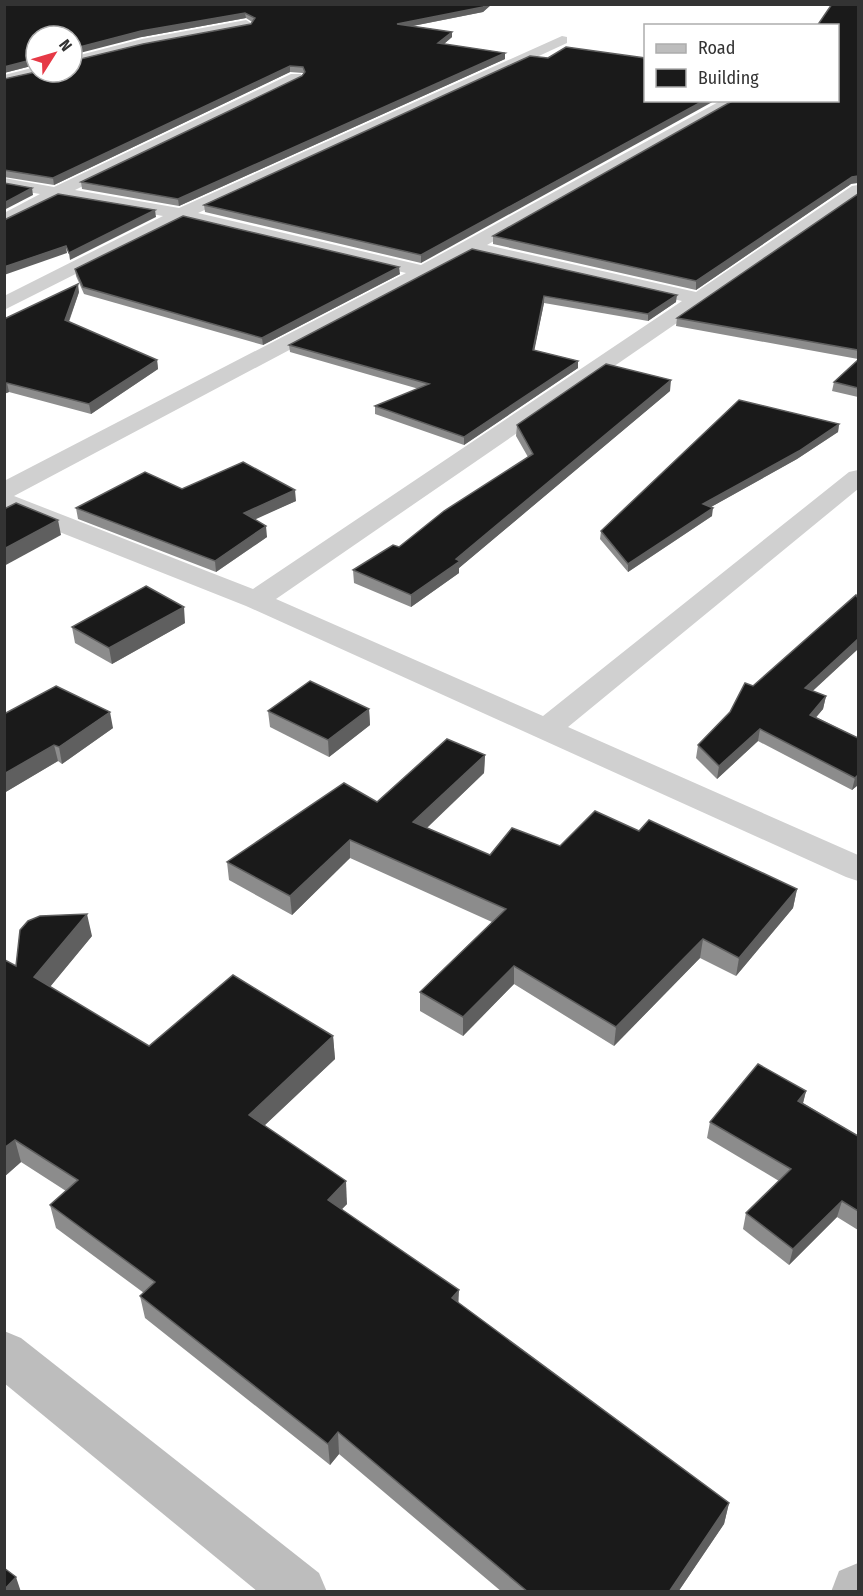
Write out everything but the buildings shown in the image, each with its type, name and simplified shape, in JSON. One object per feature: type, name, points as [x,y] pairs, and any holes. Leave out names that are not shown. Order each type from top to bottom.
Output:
[{"type":"street","points":[[84,58],[142,43],[246,24]]},
{"type":"street","points":[[4,304],[181,214],[562,40]]},
{"type":"street","points":[[4,79],[24,74]]},
{"type":"street","points":[[4,220],[57,192],[296,77]]},
{"type":"street","points":[[4,491],[470,247],[730,102]]},
{"type":"street","points":[[4,183],[181,214],[422,271]]},
{"type":"street","points":[[256,600],[702,299],[858,190]]},
{"type":"street","points":[[470,247],[702,299]]},
{"type":"street","points":[[546,729],[858,477]]},
{"type":"street","points":[[4,501],[256,600],[858,869]]},
{"type":"street","points":[[4,1353],[300,1592]]}]
